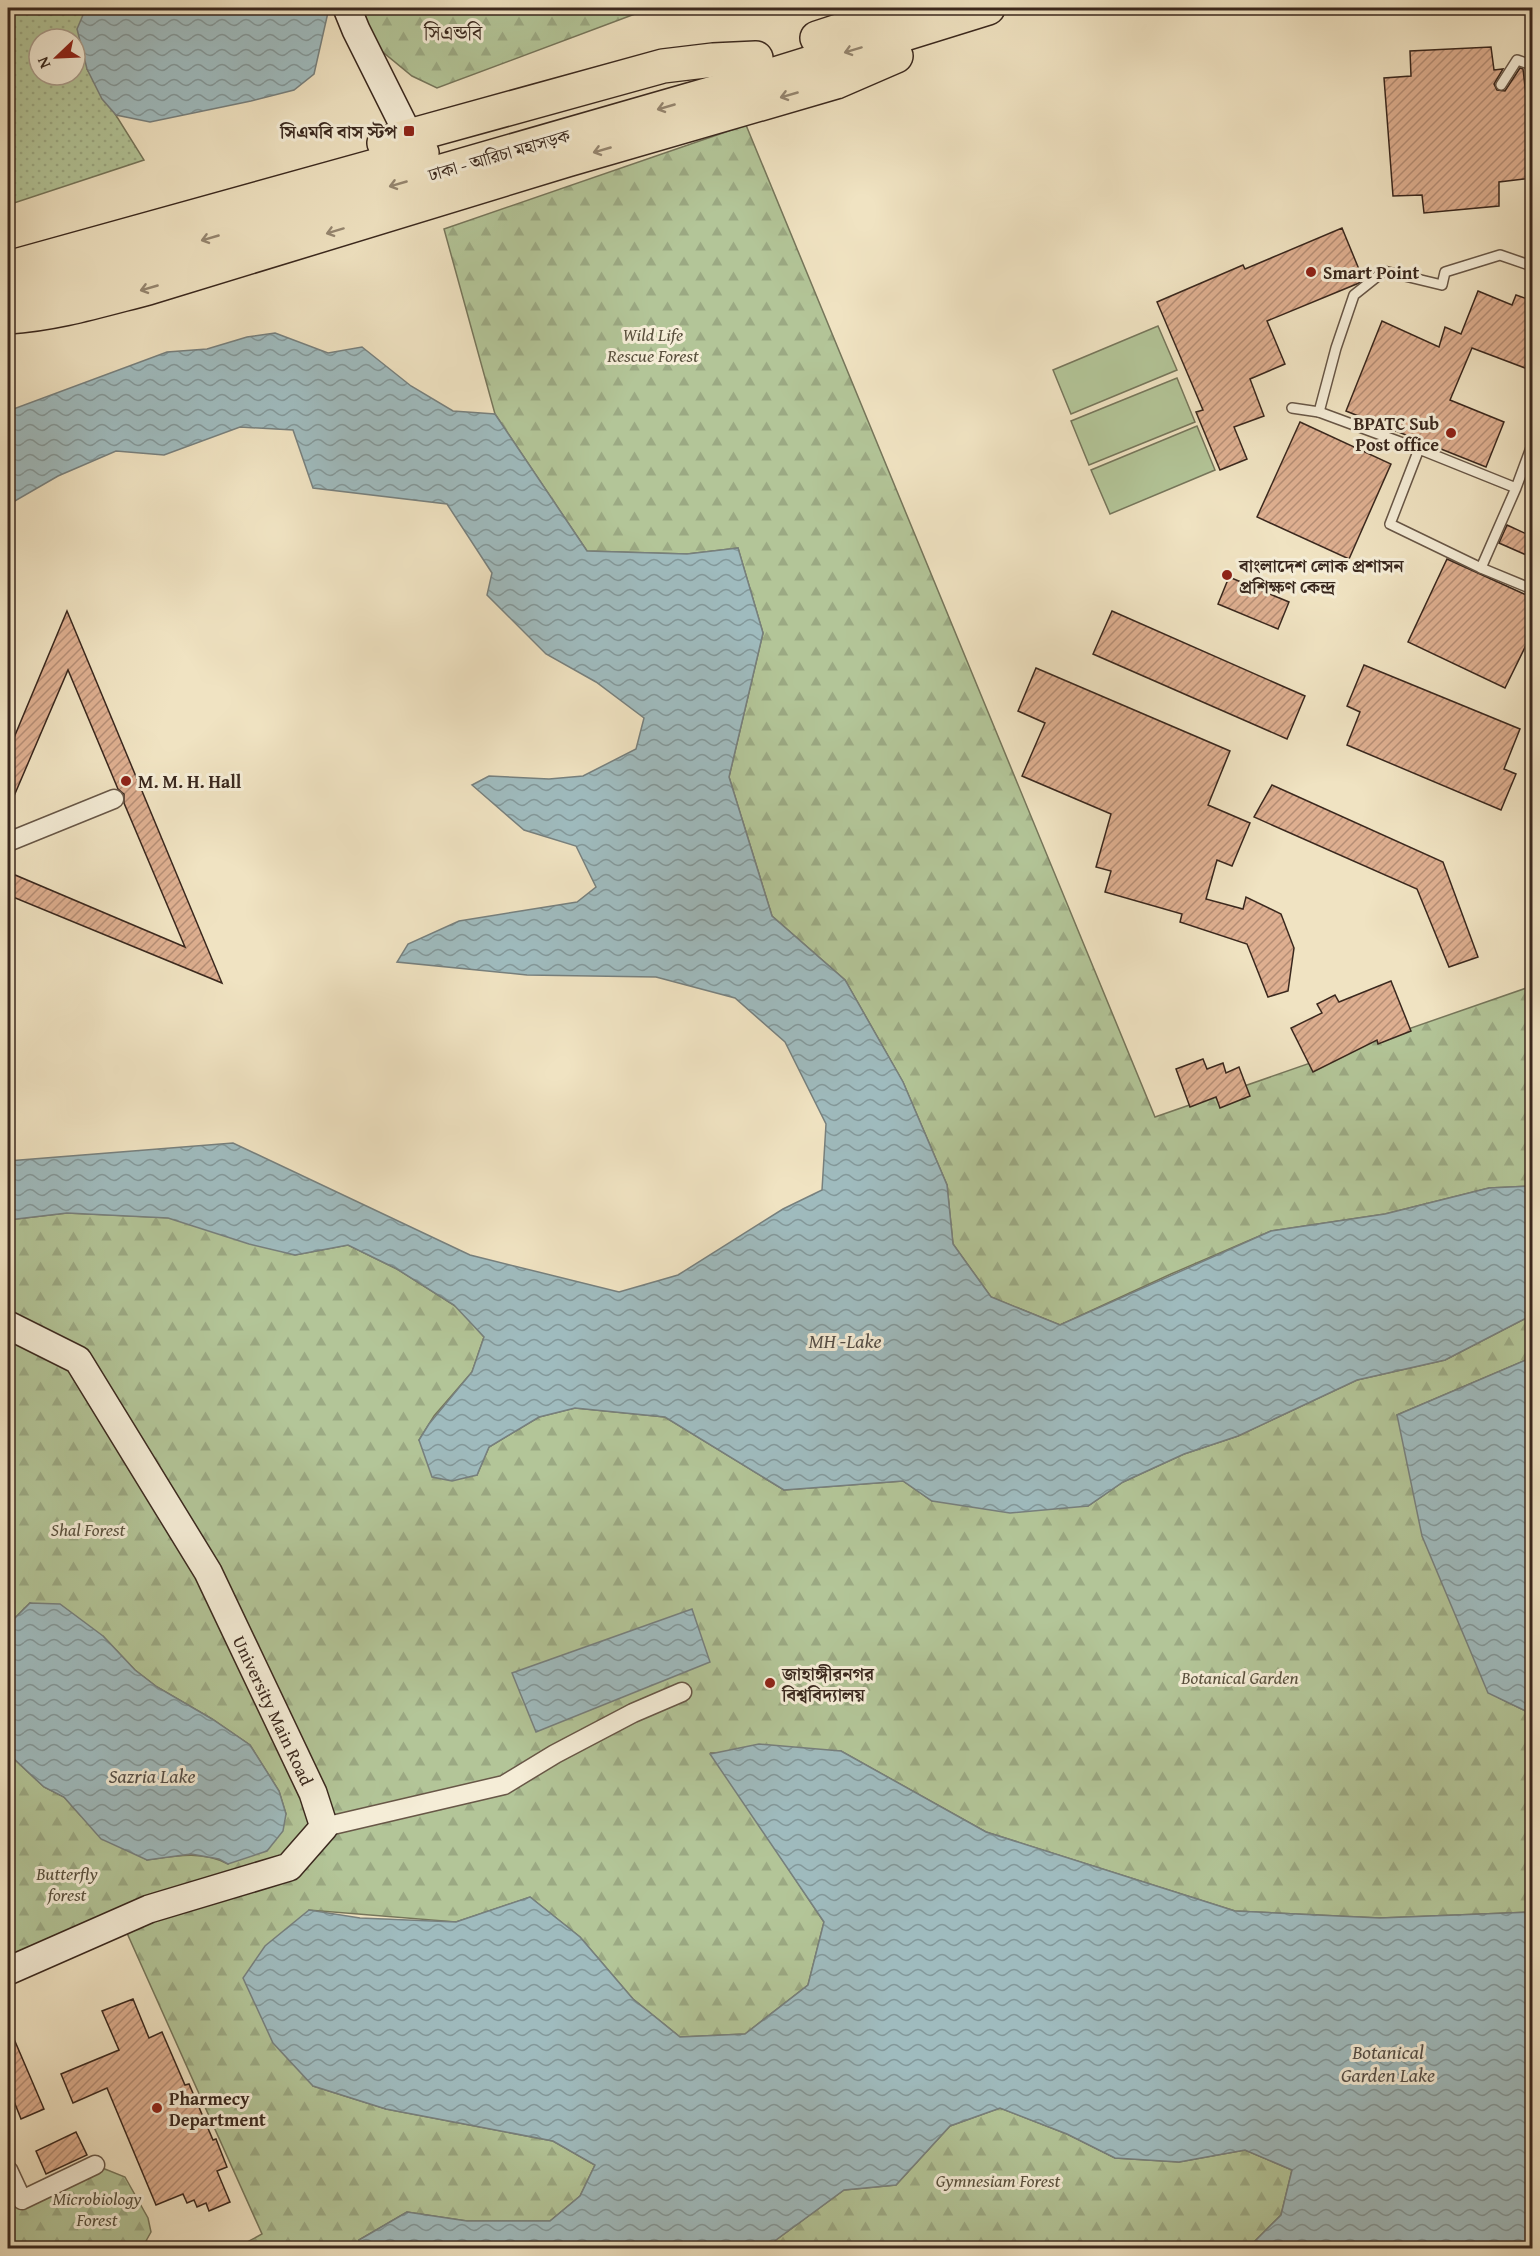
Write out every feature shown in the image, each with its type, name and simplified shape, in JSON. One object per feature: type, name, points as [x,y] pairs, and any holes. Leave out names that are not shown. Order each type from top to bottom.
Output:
[{"type":"highway","name":"ঢাকা - আরিচা মহাসড়ক","points":[[8,267],[455,144],[756,58],[909,8]]},
{"type":"highway","points":[[8,317],[81,306],[148,288],[567,160],[836,82],[905,51],[982,9]]},
{"type":"highway","name":"ঢাকা - আরিচা মহাসড়ক","points":[[8,296],[728,90],[982,9]]},
{"type":"highway","points":[[8,267],[74,231],[409,136],[663,66],[756,58]]},
{"type":"street","points":[[347,8],[409,136]]},
{"type":"street","points":[[8,842],[114,799]]},
{"type":"street","name":"University Main Road","points":[[8,1325],[78,1360],[208,1572],[313,1793],[324,1827]]},
{"type":"street","points":[[8,1971],[149,1910],[289,1867],[324,1827],[504,1785],[555,1754],[682,1692]]},
{"type":"street","points":[[8,2170],[22,2200],[95,2165]]},
{"type":"lane","points":[[1501,84],[1516,60],[1533,65]]},
{"type":"lane","points":[[1319,412],[1336,348],[1354,295],[1384,271],[1442,285],[1445,272],[1500,255],[1533,266]]},
{"type":"lane","points":[[1292,408],[1319,412],[1516,488]]},
{"type":"lane","points":[[1481,568],[1533,445]]},
{"type":"lane","points":[[1419,449],[1390,524],[1481,568],[1533,589]]},
{"type":"green space","points":[[8,8],[90,8],[87,69],[144,160],[8,205]]},
{"type":"green space","points":[[347,8],[651,8],[437,88],[412,76],[356,30]]},
{"type":"green space","name":"Wild Life Rescue Forest","points":[[746,125],[1155,1117],[1532,986],[1532,1186],[1489,1188],[1385,1214],[1271,1231],[1060,1325],[991,1297],[953,1244],[947,1185],[903,1082],[845,980],[772,916],[729,777],[763,633],[738,548],[687,554],[587,551],[495,414],[444,229]]},
{"type":"green space","points":[[1158,326],[1177,370],[1071,414],[1053,370]]},
{"type":"green space","points":[[1177,378],[1195,422],[1089,465],[1071,421]]},
{"type":"green space","points":[[1197,426],[1215,470],[1110,514],[1091,470]]},
{"type":"green space","name":"Botanical Garden","points":[[67,1213],[174,1218],[295,1255],[348,1245],[397,1269],[460,1309],[484,1337],[472,1372],[434,1416],[419,1440],[477,1475],[489,1447],[539,1417],[575,1408],[665,1417],[784,1490],[903,1481],[932,1501],[1088,1506],[1123,1482],[1184,1454],[1238,1436],[1357,1380],[1445,1360],[1532,1315],[1532,1359],[1397,1415],[1499,1698],[1532,1714],[1532,1912],[1380,1918],[1235,1911],[986,1832],[841,1751],[711,1753],[824,1922],[808,1985],[745,2034],[680,2037],[633,1999],[580,1937],[530,1897],[456,1922],[309,1910],[313,2086],[386,2109],[553,2141],[595,2165],[580,2196],[550,2221],[467,2221],[407,2212],[359,2240],[359,2248],[236,2248],[262,2234],[122,1922],[8,1971],[8,1756],[12,1757],[44,1787],[64,1797],[80,1815],[147,1860],[198,1856],[228,1864],[286,1814],[279,1791],[250,1745],[212,1719],[157,1687],[135,1670],[103,1636],[30,1603],[8,1625],[8,1220]]},
{"type":"green space","name":"Gymnesiam Forest","points":[[1000,2108],[1067,2134],[1115,2158],[1179,2162],[1245,2150],[1292,2170],[1281,2215],[1248,2248],[765,2248],[844,2190],[896,2185],[950,2126]]},
{"type":"green space","name":"Microbiology Forest","points":[[95,2165],[125,2177],[148,2218],[151,2232],[146,2241],[167,2248],[8,2248],[8,2170],[22,2200]]},
{"type":"water","points":[[86,8],[329,8],[314,74],[294,90],[150,122],[116,115],[102,99],[87,69],[87,27],[78,27]]},
{"type":"water","name":"MH -Lake","points":[[275,333],[328,353],[362,347],[411,386],[453,411],[495,414],[587,551],[687,554],[738,548],[763,633],[729,777],[772,916],[845,980],[903,1082],[947,1185],[953,1244],[991,1297],[1060,1325],[1271,1231],[1385,1214],[1489,1188],[1532,1186],[1532,1315],[1445,1360],[1357,1380],[1238,1436],[1184,1454],[1123,1482],[1088,1506],[1010,1513],[932,1501],[903,1481],[784,1490],[665,1417],[575,1408],[539,1417],[489,1447],[477,1475],[452,1481],[432,1477],[419,1440],[429,1424],[472,1372],[484,1337],[454,1305],[397,1269],[348,1245],[295,1255],[249,1244],[168,1218],[67,1213],[8,1220],[8,1161],[233,1143],[470,1255],[619,1292],[678,1275],[783,1209],[822,1190],[826,1124],[785,1042],[735,998],[656,977],[527,975],[397,962],[408,944],[459,921],[577,902],[596,887],[576,846],[524,830],[472,785],[489,776],[549,779],[583,776],[636,749],[644,718],[596,682],[546,654],[487,595],[492,573],[447,504],[313,488],[293,430],[240,427],[164,455],[116,451],[58,476],[8,505],[8,411],[167,352],[207,349],[247,337]]},
{"type":"water","points":[[1532,1359],[1532,1714],[1488,1693],[1422,1536],[1397,1415]]},
{"type":"water","name":"Sazria Lake","points":[[30,1603],[60,1604],[103,1636],[135,1670],[157,1687],[212,1719],[250,1745],[279,1791],[286,1814],[283,1831],[267,1851],[228,1864],[219,1859],[191,1854],[147,1860],[101,1839],[64,1797],[44,1787],[12,1757],[8,1756],[8,1625]]},
{"type":"water","points":[[692,1609],[710,1662],[536,1732],[512,1673]]},
{"type":"water","name":"Botanical Garden Lake","points":[[759,1744],[841,1751],[986,1832],[1235,1911],[1380,1918],[1532,1912],[1532,2235],[1526,2248],[1248,2248],[1281,2215],[1292,2170],[1245,2150],[1179,2162],[1115,2158],[1067,2134],[1000,2108],[950,2126],[896,2185],[844,2190],[765,2248],[359,2248],[359,2240],[407,2212],[467,2221],[550,2221],[580,2196],[595,2165],[553,2141],[386,2109],[313,2086],[273,2043],[243,1978],[265,1946],[309,1910],[360,1918],[456,1922],[530,1897],[580,1937],[633,1999],[680,2037],[745,2034],[808,1985],[824,1922],[710,1754]]},
{"type":"building","points":[[1491,47],[1494,70],[1503,69],[1494,84],[1497,90],[1505,91],[1520,68],[1523,69],[1533,157],[1533,178],[1499,182],[1499,206],[1424,213],[1422,195],[1393,196],[1384,78],[1411,76],[1410,51]]},
{"type":"building","points":[[1342,228],[1363,279],[1359,283],[1267,321],[1285,364],[1250,379],[1264,416],[1234,427],[1247,459],[1220,470],[1196,412],[1203,410],[1157,302],[1243,265],[1245,269]]},
{"type":"building","points":[[1478,291],[1512,305],[1516,295],[1533,301],[1533,371],[1472,348],[1450,400],[1504,422],[1486,467],[1346,411],[1382,321],[1439,347],[1445,327],[1461,334]]},
{"type":"building","points":[[1300,422],[1391,464],[1349,559],[1257,517]]},
{"type":"building","points":[[1507,525],[1533,537],[1533,558],[1499,543]]},
{"type":"building","points":[[1447,559],[1533,598],[1533,631],[1505,688],[1408,642]]},
{"type":"building","points":[[1229,577],[1289,602],[1278,629],[1218,604]]},
{"type":"building","name":"M. M. H. Hall","points":[[67,611],[222,983],[8,895],[8,872],[185,947],[124,803],[124,794],[118,789],[68,670],[8,810],[8,752]]},
{"type":"building","points":[[1112,611],[1305,696],[1287,739],[1093,654]]},
{"type":"building","points":[[1364,665],[1520,729],[1504,769],[1516,774],[1501,810],[1347,745],[1360,712],[1347,706]]},
{"type":"building","points":[[1036,668],[1230,751],[1208,805],[1250,823],[1232,866],[1217,860],[1206,899],[1243,909],[1246,897],[1281,914],[1294,948],[1288,991],[1268,997],[1247,944],[1180,922],[1182,914],[1105,892],[1111,871],[1096,867],[1111,814],[1022,776],[1045,723],[1018,711]]},
{"type":"building","points":[[1272,785],[1443,862],[1478,957],[1449,967],[1417,889],[1254,817]]},
{"type":"building","points":[[1391,981],[1411,1031],[1378,1044],[1377,1040],[1313,1072],[1291,1028],[1322,1013],[1317,1004],[1335,995],[1339,1002]]},
{"type":"building","points":[[1203,1059],[1207,1069],[1223,1063],[1226,1073],[1239,1067],[1250,1096],[1220,1108],[1216,1097],[1190,1107],[1176,1069]]},
{"type":"building","name":"Pharmecy Department","points":[[133,1999],[149,2038],[162,2032],[185,2085],[189,2084],[227,2167],[217,2171],[230,2202],[209,2211],[206,2203],[197,2207],[194,2200],[187,2203],[183,2194],[156,2205],[107,2088],[73,2103],[61,2074],[119,2050],[102,2011]]},
{"type":"building","points":[[8,2025],[44,2109],[21,2119],[8,2086]]},
{"type":"building","points":[[76,2132],[87,2155],[46,2174],[36,2151]]},
{"type":"place","name":"সিএমবি বাস স্টপ","points":[[409,131]]},
{"type":"place","name":"Smart Point","points":[[1311,272]]},
{"type":"place","name":"BPATC Sub Post office","points":[[1451,433]]},
{"type":"place","name":"বাংলাদেশ লোক প্রশাসন প্রশিক্ষণ কেন্দ্র","points":[[1227,575]]},
{"type":"place","name":"M. M. H. Hall","points":[[126,781]]},
{"type":"place","name":"জাহাঙ্গীরনগর বিশ্ববিদ্যালয়","points":[[770,1683]]},
{"type":"place","name":"Pharmecy Department","points":[[157,2108]]},
{"type":"district","name":"সিএন্ডবি","points":[[453,32]]},
{"type":"park label","name":"Shal Forest","points":[[88,1529]]},
{"type":"park label","name":"Butterfly forest","points":[[67,1883]]}]
